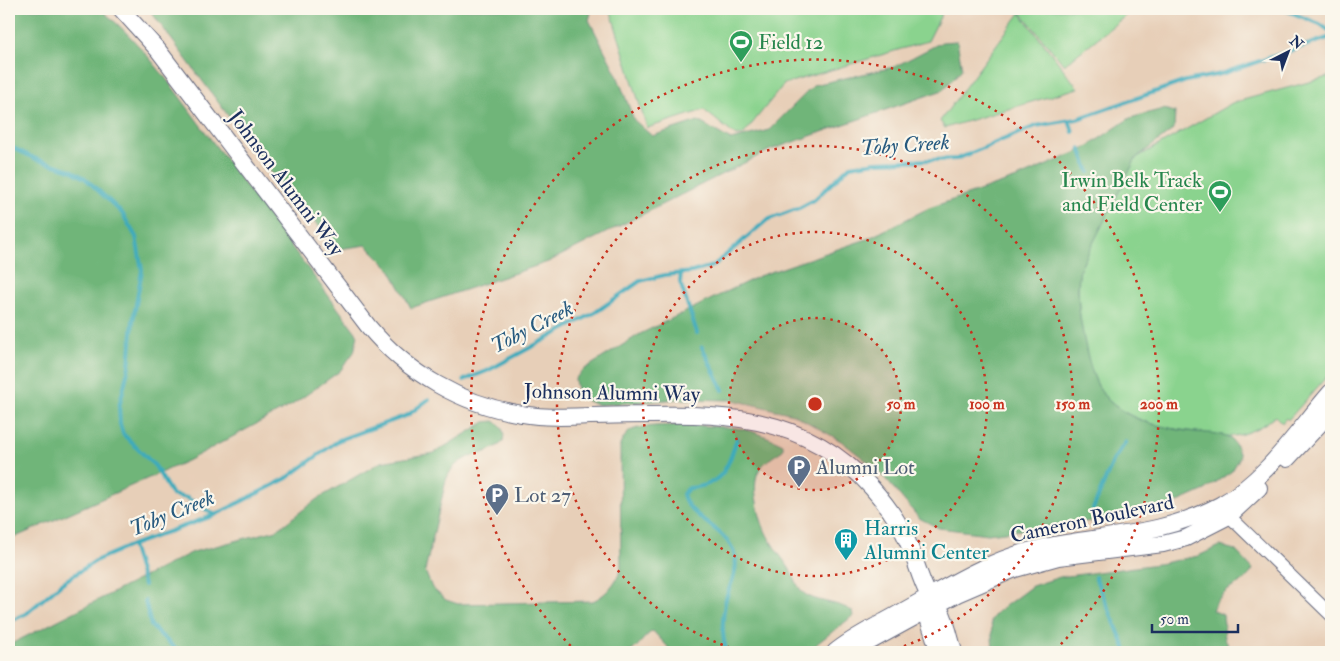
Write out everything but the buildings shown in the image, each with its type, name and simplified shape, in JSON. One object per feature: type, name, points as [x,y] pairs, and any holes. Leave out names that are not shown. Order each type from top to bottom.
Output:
[{"type":"street","name":"Johnson Alumni Way","points":[[121,9],[158,50],[371,331],[414,370],[457,395],[493,408],[524,415],[554,417],[726,416],[765,423],[802,436],[823,448],[852,469],[886,504],[909,543],[931,605],[954,652]]},
{"type":"street","name":"Cameron Boulevard","points":[[1224,511],[1264,471],[1331,392]]},
{"type":"street","name":"Cameron Boulevard","points":[[846,652],[879,638],[931,605],[952,582],[1027,551],[1155,530],[1224,511],[1269,478],[1331,412]]},
{"type":"street","points":[[1224,511],[1331,615]]},
{"type":"street","name":"Johnson Alumni Way","points":[[931,605],[939,652]]},
{"type":"street","name":"Cameron Boulevard","points":[[834,652],[851,640],[931,605]]},
{"type":"shaded area","points":[[9,9],[1331,9],[1331,652],[9,652]]},
{"type":"green space","points":[[9,9],[100,9],[116,23],[146,54],[173,88],[358,335],[354,352],[340,371],[292,405],[187,461],[9,540]]},
{"type":"green space","points":[[149,9],[592,9],[589,20],[617,75],[634,120],[652,136],[698,121],[731,140],[769,130],[814,85],[894,67],[942,42],[957,41],[962,69],[943,90],[770,150],[548,262],[411,308],[390,269],[366,245],[339,249],[270,172]]},
{"type":"green space","name":"Field 12","points":[[610,9],[944,9],[928,41],[784,84],[743,135],[736,136],[704,110],[647,128]]},
{"type":"green space","points":[[1018,9],[1134,9],[1064,65]]},
{"type":"green space","points":[[1020,13],[1078,88],[945,128],[940,121]]},
{"type":"green space","name":"Irwin Belk Track and Field Center","points":[[1331,76],[1331,372],[1288,420],[1286,418],[1282,423],[1275,416],[1256,429],[1234,436],[1219,436],[1166,427],[1129,415],[1108,400],[1093,374],[1087,357],[1080,318],[1079,282],[1080,269],[1136,158],[1232,103]]},
{"type":"green space","points":[[1163,109],[1175,112],[1174,129],[1136,158],[1080,269],[1079,306],[1090,366],[1099,388],[1117,408],[1149,423],[1173,429],[1223,435],[1229,437],[1233,442],[1240,457],[1232,471],[1205,490],[1167,507],[1116,518],[988,534],[939,528],[919,518],[878,470],[841,441],[793,414],[733,400],[679,399],[599,405],[584,399],[577,390],[575,379],[583,370],[640,334],[759,276],[867,239],[929,208],[1017,178],[1084,149],[1130,118]]},
{"type":"green space","points":[[494,421],[503,430],[503,442],[495,448],[471,456],[457,464],[451,470],[446,480],[425,571],[432,588],[446,600],[458,604],[593,601],[598,599],[610,588],[621,570],[620,445],[626,434],[632,430],[654,426],[704,426],[743,429],[783,444],[783,450],[764,464],[757,476],[756,496],[763,525],[770,540],[804,594],[847,608],[852,611],[853,616],[809,652],[669,652],[668,647],[653,631],[629,652],[9,652],[9,645],[193,552],[277,530],[317,499],[381,462],[434,453],[485,422]]},
{"type":"green space","points":[[1220,546],[1235,550],[1253,569],[1245,579],[1216,602],[1212,610],[1223,615],[1225,639],[1232,652],[993,652],[991,620],[997,612],[1032,586],[1060,577],[1158,564],[1198,556]]},
{"type":"waterway","points":[[1282,9],[1320,24],[1331,32]]},
{"type":"waterway","name":"Toby Creek","points":[[464,380],[487,371],[596,312],[640,281],[665,275],[692,272],[713,266],[767,220],[814,200],[850,166],[876,162],[957,159],[1036,126],[1077,119],[1186,81],[1221,74],[1331,37]]},
{"type":"waterway","points":[[1069,120],[1073,132]]},
{"type":"waterway","points":[[9,146],[36,159],[71,170],[86,179],[122,213],[136,237],[142,270],[133,321],[129,366],[119,407],[120,424],[123,434],[155,466],[172,495],[187,498],[215,515]]},
{"type":"waterway","points":[[1080,148],[1089,172]]},
{"type":"waterway","points":[[681,273],[680,282],[697,333]]},
{"type":"waterway","points":[[702,347],[723,390]]},
{"type":"waterway","name":"Toby Creek","points":[[9,622],[27,613],[62,583],[97,560],[132,545],[215,515],[287,478],[339,440],[408,415],[429,399]]},
{"type":"waterway","points":[[727,652],[723,634],[723,616],[725,603],[734,576],[735,556],[727,540],[691,509],[683,494],[689,488],[710,483],[717,479],[727,466],[737,438]]},
{"type":"waterway","points":[[1093,509],[1114,459],[1126,442]]},
{"type":"waterway","points":[[132,545],[144,585]]},
{"type":"waterway","points":[[1095,577],[1127,652]]},
{"type":"waterway","points":[[145,601],[151,626],[179,652]]},
{"type":"place","name":"Field 12","points":[[741,63]]},
{"type":"place","name":"Irwin Belk Track and Field Center","points":[[1220,213]]},
{"type":"place","name":"Alumni Lot","points":[[799,488]]},
{"type":"place","name":"Lot 27","points":[[497,516]]},
{"type":"place","name":"Harris Alumni Center","points":[[846,561]]}]
